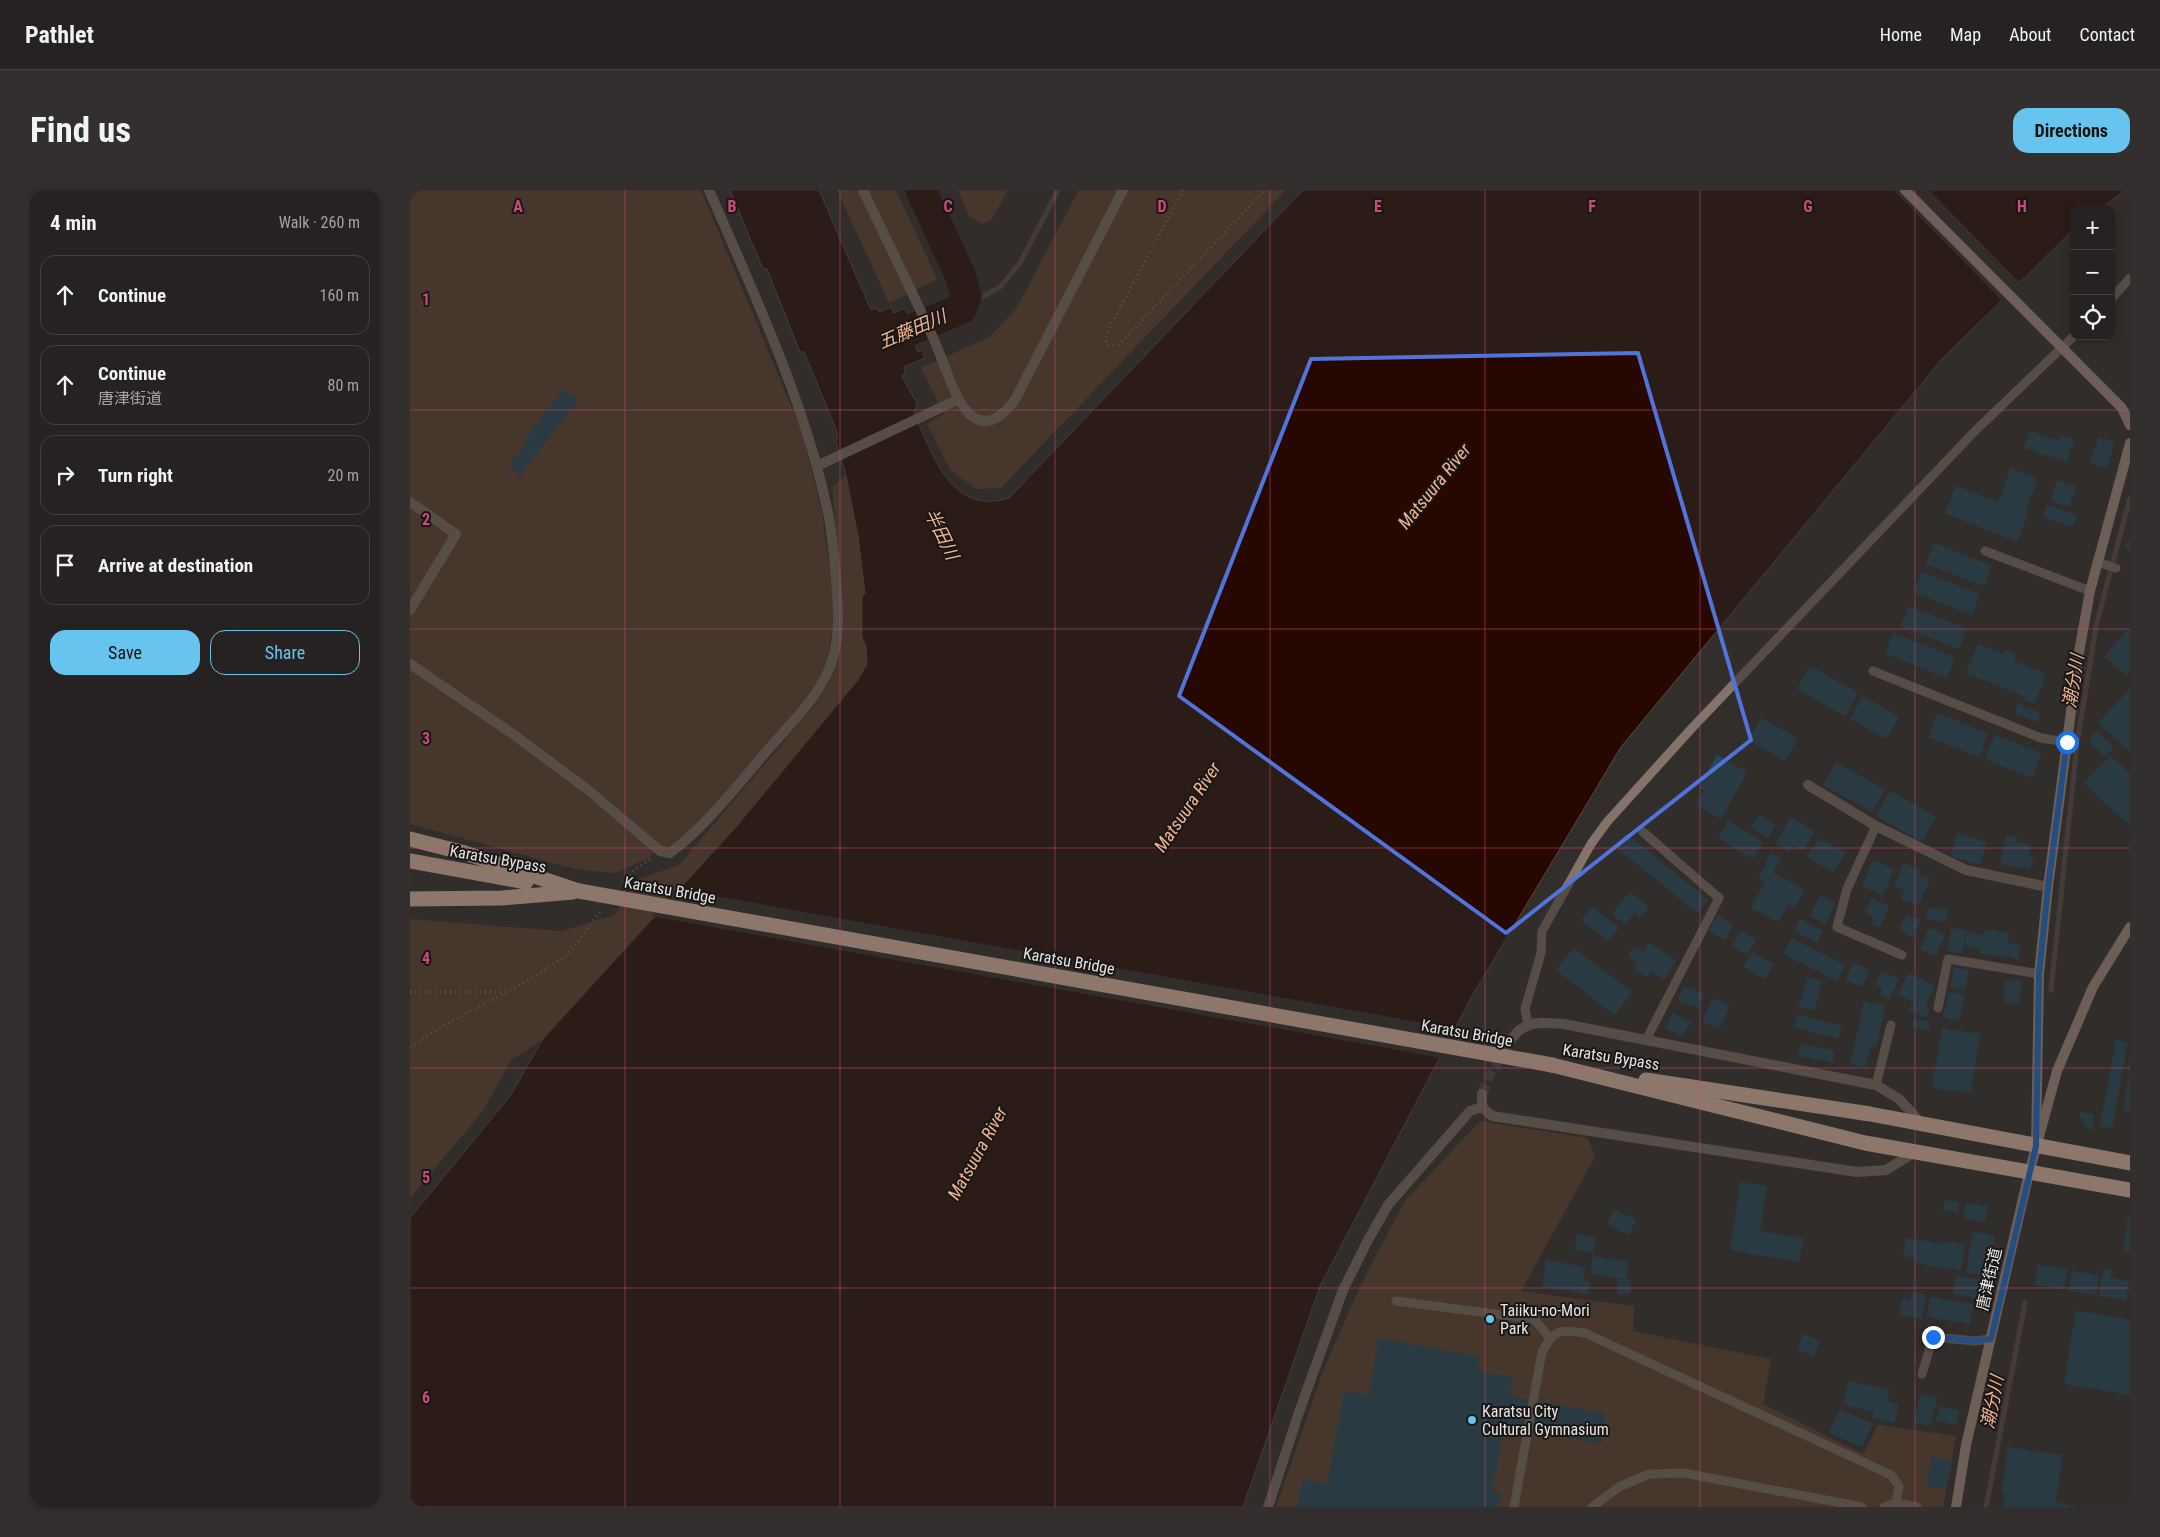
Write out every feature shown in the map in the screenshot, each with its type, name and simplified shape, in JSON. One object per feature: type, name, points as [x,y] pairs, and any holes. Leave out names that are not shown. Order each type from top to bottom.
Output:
[{"type":"highway","points":[[410,839],[464,853],[579,892]]},
{"type":"highway","name":"Karatsu Bypass","points":[[410,861],[579,892]]},
{"type":"highway","points":[[410,899],[501,898],[579,892]]},
{"type":"highway","name":"Karatsu Bridge","points":[[579,892],[1552,1065]]},
{"type":"highway","name":"Karatsu Bypass","points":[[1552,1065],[1870,1114],[2130,1163]]},
{"type":"highway","name":"Karatsu Bypass","points":[[1552,1065],[1865,1144],[2130,1190]]},
{"type":"street","points":[[410,664],[510,732],[587,789],[660,851],[670,853],[706,821],[807,704],[824,680],[834,657],[837,625],[834,561],[827,506],[807,430],[760,308],[709,190]]},
{"type":"street","points":[[863,190],[936,344],[959,398],[973,417],[982,420],[991,420],[999,417],[1008,410],[1016,398],[1123,190]]},
{"type":"street","points":[[1905,190],[2122,408],[2130,425]]},
{"type":"street","points":[[817,466],[959,398]]},
{"type":"street","points":[[2036,1146],[2039,974],[2067,742],[2090,591],[2130,444]]},
{"type":"street","points":[[410,502],[456,534],[410,610]]},
{"type":"street","points":[[1808,785],[1876,826],[1966,870],[2048,887]]},
{"type":"street","points":[[2036,1146],[2057,1071],[2094,987],[2130,927]]},
{"type":"street","points":[[1514,1036],[1528,1024],[1540,1022],[1564,1024],[1876,1085],[1899,1099],[1922,1124]]},
{"type":"street","points":[[1482,1094],[1482,1107],[1492,1116],[1857,1172],[1886,1170],[1915,1152]]},
{"type":"street","points":[[1268,1507],[1298,1415],[1343,1290],[1368,1240],[1388,1205],[1404,1185],[1470,1111],[1482,1107]]},
{"type":"street","name":"唐津街道","points":[[1956,1507],[1966,1445],[2036,1146]]},
{"type":"lane","points":[[2115,295],[2130,278]]},
{"type":"lane","points":[[1528,1024],[1525,1009],[1541,954],[1542,931],[1591,844],[1607,822],[1692,728],[1968,438],[2070,340]]},
{"type":"lane","points":[[1985,551],[2090,591]]},
{"type":"lane","points":[[2097,562],[2112,567]]},
{"type":"lane","points":[[1873,671],[2041,738],[2067,742]]},
{"type":"lane","points":[[1876,826],[1847,889],[1837,927],[1902,955]]},
{"type":"lane","points":[[1643,832],[1719,898],[1646,1040]]},
{"type":"lane","points":[[1938,1008],[1948,959],[2039,974]]},
{"type":"lane","points":[[1876,1085],[1891,1025]]},
{"type":"lane","points":[[1396,1301],[1534,1319],[1550,1338]]},
{"type":"lane","points":[[1514,1507],[1542,1352],[1550,1338],[1562,1330],[1585,1334],[1892,1475],[1898,1486],[1896,1503]]},
{"type":"lane","points":[[1922,1374],[1933,1337],[1975,1341],[1991,1339]]},
{"type":"lane","points":[[1592,1507],[1619,1487],[1649,1474],[1684,1473],[1862,1507]]},
{"type":"lane","points":[[1884,1507],[1896,1503],[1917,1507]]},
{"type":"path","points":[[1183,190],[1111,325],[1105,340],[1109,346],[1117,345],[1127,336],[1265,190]]},
{"type":"path","points":[[410,1047],[434,1030],[508,992],[566,955]]},
{"type":"path","points":[[410,992],[508,992]]},
{"type":"highlighted area","points":[[1638,353],[1751,740],[1506,933],[1179,696],[1311,359]]},
{"type":"shaded area","points":[[410,190],[701,190],[802,432],[822,512],[833,594],[828,660],[821,677],[806,702],[701,820],[670,848],[656,847],[650,857],[616,873],[579,870],[410,824]]},
{"type":"shaded area","points":[[837,190],[896,190],[937,279],[889,303]]},
{"type":"shaded area","points":[[958,190],[1008,190],[992,219],[983,224],[969,216]]},
{"type":"shaded area","points":[[1079,190],[1286,190],[1001,488],[976,489],[950,470],[927,424],[944,414],[921,368],[989,337],[1016,309]]},
{"type":"shaded area","points":[[846,475],[858,536],[865,593],[862,598],[862,637],[866,646],[867,664],[857,681],[736,827],[542,1040],[511,1060],[483,1111],[410,1198],[410,919],[561,931],[615,915],[638,879],[679,865],[814,706],[830,681],[839,657],[842,593],[832,487]]},
{"type":"shaded area","name":"Taiiku-no-Mori Park","points":[[1480,1121],[1588,1138],[1595,1157],[1521,1291],[1634,1306],[1633,1331],[1771,1359],[1763,1404],[1863,1454],[1878,1425],[1956,1436],[1943,1507],[1276,1507],[1322,1374],[1361,1284],[1405,1201]]},
{"type":"water","points":[[730,190],[819,190],[871,310],[876,308],[879,312],[891,307],[894,313],[905,308],[919,340],[914,343],[918,352],[922,350],[925,358],[904,367],[905,372],[902,376],[917,404],[914,414],[937,463],[958,490],[972,498],[989,501],[1009,498],[1303,190],[2125,190],[2105,205],[2070,205],[2070,233],[1942,359],[1621,747],[1473,994],[1320,1286],[1243,1507],[410,1507],[410,1218],[511,1095],[542,1040],[736,827],[857,681],[867,664],[866,646],[862,637],[862,598],[865,593],[858,536],[846,475],[836,442],[838,434],[804,352],[800,352],[767,269],[763,269]]},
{"type":"pier","points":[[1893,190],[1929,190],[2021,284],[2003,302]]},
{"type":"pier","points":[[676,889],[1457,1029],[1442,1058],[651,916]]},
{"type":"building","points":[[563,389],[578,400],[520,475],[509,466],[526,444],[523,441]]},
{"type":"building","points":[[2030,431],[2059,441],[2061,435],[2074,440],[2067,462],[2024,448]]},
{"type":"building","points":[[2099,437],[2115,442],[2106,468],[2090,463]]},
{"type":"building","points":[[2011,468],[2038,479],[2025,513],[2028,514],[2017,542],[1945,513],[1956,486],[1998,502]]},
{"type":"building","points":[[2057,480],[2076,486],[2069,507],[2050,500]]},
{"type":"building","points":[[2047,504],[2077,516],[2072,527],[2042,516]]},
{"type":"building","points":[[2130,540],[2130,551],[2125,546]]},
{"type":"building","points":[[1934,543],[1992,566],[1984,586],[1926,564]]},
{"type":"building","points":[[1922,572],[1980,594],[1972,615],[1914,592]]},
{"type":"building","points":[[1909,606],[1967,629],[1959,649],[1901,626]]},
{"type":"building","points":[[2128,630],[2130,631],[2130,671],[2126,676],[2104,656]]},
{"type":"building","points":[[1893,633],[1955,657],[1947,678],[1885,653]]},
{"type":"building","points":[[1978,644],[2003,654],[2005,649],[2017,654],[2014,661],[2046,674],[2034,704],[2022,699],[2024,696],[1966,673]]},
{"type":"building","points":[[1810,666],[1858,693],[1845,716],[1797,689]]},
{"type":"building","points":[[2130,689],[2130,752],[2098,723]]},
{"type":"building","points":[[1863,696],[1899,717],[1886,739],[1850,719]]},
{"type":"building","points":[[2018,704],[2041,713],[2037,722],[2015,713]]},
{"type":"building","points":[[1937,713],[1988,733],[1979,757],[1928,737]]},
{"type":"building","points":[[1761,718],[1798,738],[1785,761],[1748,740]]},
{"type":"building","points":[[2097,731],[2114,747],[2105,757],[2088,741]]},
{"type":"building","points":[[1995,735],[2041,753],[2032,778],[1985,759]]},
{"type":"building","points":[[1717,755],[1747,772],[1721,819],[1696,805],[1704,791],[1699,788]]},
{"type":"building","points":[[2110,755],[2130,774],[2130,826],[2084,783]]},
{"type":"building","points":[[1836,762],[1885,790],[1872,812],[1823,785]]},
{"type":"building","points":[[1890,791],[1936,817],[1922,842],[1876,816]]},
{"type":"building","points":[[1759,815],[1776,825],[1768,838],[1751,827]]},
{"type":"building","points":[[1791,817],[1815,831],[1803,851],[1793,845],[1788,852],[1775,844]]},
{"type":"building","points":[[1728,821],[1763,842],[1753,859],[1718,838]]},
{"type":"building","points":[[1957,833],[1987,842],[1980,865],[1951,856]]},
{"type":"building","points":[[1627,834],[1708,900],[1697,913],[1616,847]]},
{"type":"building","points":[[2006,835],[2018,837],[2017,842],[2030,845],[2028,856],[2033,857],[2030,870],[2000,864]]},
{"type":"building","points":[[1819,838],[1845,853],[1833,872],[1807,857]]},
{"type":"building","points":[[1771,853],[1781,857],[1773,873],[1804,889],[1795,908],[1788,904],[1779,922],[1751,908],[1765,882],[1758,879]]},
{"type":"building","points":[[1873,860],[1894,869],[1883,895],[1862,886]]},
{"type":"building","points":[[1904,863],[1921,870],[1919,875],[1930,879],[1918,906],[1901,899],[1905,891],[1894,886]]},
{"type":"building","points":[[1629,892],[1649,907],[1641,917],[1635,912],[1625,925],[1612,914]]},
{"type":"building","points":[[1820,895],[1836,903],[1825,924],[1810,916]]},
{"type":"building","points":[[1872,898],[1889,906],[1880,928],[1872,924],[1874,918],[1865,913]]},
{"type":"building","points":[[1592,906],[1619,928],[1608,941],[1581,920]]},
{"type":"building","points":[[1928,907],[1948,910],[1946,922],[1926,919]]},
{"type":"building","points":[[1906,914],[1921,920],[1913,937],[1899,930]]},
{"type":"building","points":[[1718,915],[1734,925],[1725,940],[1708,930]]},
{"type":"building","points":[[1800,919],[1823,931],[1817,943],[1794,931]]},
{"type":"building","points":[[1929,928],[1945,935],[1935,956],[1920,949]]},
{"type":"building","points":[[1951,928],[1966,930],[1962,954],[1948,951]]},
{"type":"building","points":[[1985,929],[2009,933],[2008,943],[2020,945],[2018,959],[1980,953],[1980,949],[1965,946],[1967,932],[1984,935]]},
{"type":"building","points":[[1741,931],[1756,940],[1747,955],[1732,946]]},
{"type":"building","points":[[1791,938],[1845,965],[1837,981],[1783,954]]},
{"type":"building","points":[[1649,943],[1676,960],[1664,980],[1651,971],[1647,977],[1633,968],[1637,962],[1628,956],[1634,946],[1643,952]]},
{"type":"building","points":[[1573,948],[1632,992],[1615,1015],[1556,970]]},
{"type":"building","points":[[1752,952],[1774,964],[1765,979],[1743,967]]},
{"type":"building","points":[[1853,963],[1870,970],[1862,987],[1846,980]]},
{"type":"building","points":[[1954,967],[1969,970],[1965,991],[1950,987]]},
{"type":"building","points":[[1882,971],[1899,979],[1889,1000],[1880,995],[1883,988],[1875,984]]},
{"type":"building","points":[[1908,973],[1935,985],[1925,1007],[1930,1009],[1926,1018],[1909,1010],[1913,1001],[1898,995]]},
{"type":"building","points":[[1807,977],[1822,981],[1814,1011],[1799,1006]]},
{"type":"building","points":[[2005,979],[2022,981],[2019,1004],[2003,1002]]},
{"type":"building","points":[[1684,986],[1704,993],[1698,1008],[1678,1001]]},
{"type":"building","points":[[1949,992],[1965,995],[1959,1021],[1943,1018]]},
{"type":"building","points":[[1712,998],[1730,1006],[1719,1029],[1702,1021]]},
{"type":"building","points":[[1864,1001],[1885,1005],[1876,1047],[1870,1046],[1865,1068],[1850,1064]]},
{"type":"building","points":[[1673,1013],[1691,1022],[1682,1037],[1665,1028]]},
{"type":"building","points":[[1797,1014],[1841,1026],[1838,1039],[1794,1027]]},
{"type":"building","points":[[1914,1018],[1930,1022],[1929,1031],[1912,1027]]},
{"type":"building","points":[[1942,1028],[1980,1034],[1971,1093],[1932,1088]]},
{"type":"building","points":[[2116,1040],[2128,1042],[2112,1128],[2100,1126]]},
{"type":"building","points":[[1801,1044],[1835,1051],[1832,1063],[1798,1056]]},
{"type":"building","points":[[2130,1061],[2130,1073],[2127,1072]]},
{"type":"building","points":[[2130,1077],[2130,1112],[2123,1110]]},
{"type":"building","points":[[2080,1112],[2094,1115],[2092,1130],[2088,1129],[2080,1116]]},
{"type":"building","points":[[1740,1182],[1767,1186],[1760,1231],[1803,1238],[1799,1262],[1730,1250]]},
{"type":"building","points":[[1945,1200],[1959,1202],[1958,1212],[1943,1210]]},
{"type":"building","points":[[1966,1203],[1988,1206],[1986,1222],[1963,1218]]},
{"type":"building","points":[[1614,1209],[1636,1220],[1629,1235],[1607,1224]]},
{"type":"building","points":[[2128,1217],[2130,1218],[2130,1252],[2123,1251]]},
{"type":"building","points":[[1973,1232],[1995,1236],[1989,1276],[1966,1273]]},
{"type":"building","points":[[1577,1234],[1596,1237],[1593,1253],[1575,1250]]},
{"type":"building","points":[[1906,1238],[1946,1244],[1946,1241],[1965,1244],[1961,1271],[1915,1263],[1916,1258],[1903,1256]]},
{"type":"building","points":[[1593,1256],[1629,1262],[1626,1279],[1590,1274]]},
{"type":"building","points":[[1546,1260],[1585,1267],[1583,1281],[1590,1282],[1588,1294],[1542,1287]]},
{"type":"building","points":[[2038,1265],[2068,1269],[2064,1289],[2035,1285]]},
{"type":"building","points":[[2103,1269],[2111,1270],[2110,1278],[2129,1281],[2126,1300],[2099,1296]]},
{"type":"building","points":[[2072,1271],[2099,1275],[2096,1295],[2069,1291]]},
{"type":"building","points":[[1956,1276],[1987,1281],[1984,1299],[1953,1294]]},
{"type":"building","points":[[1630,1279],[1631,1293],[1618,1294],[1617,1280]]},
{"type":"building","points":[[1911,1292],[1926,1294],[1922,1319],[1899,1315],[1902,1299],[1910,1300]]},
{"type":"building","points":[[1930,1297],[1973,1304],[1970,1324],[1927,1317]]},
{"type":"building","points":[[2076,1311],[2130,1320],[2130,1395],[2064,1384]]},
{"type":"building","points":[[1803,1334],[1820,1341],[1813,1356],[1797,1349]]},
{"type":"building","name":"Karatsu City Cultural Gymnasium","points":[[1379,1338],[1480,1357],[1478,1371],[1514,1378],[1510,1396],[1606,1414],[1601,1444],[1505,1425],[1492,1491],[1501,1492],[1498,1507],[1297,1507],[1303,1479],[1327,1484],[1344,1391],[1368,1395]]},
{"type":"building","points":[[1849,1381],[1890,1390],[1887,1401],[1899,1403],[1894,1423],[1873,1418],[1874,1412],[1843,1404]]},
{"type":"building","points":[[1921,1394],[1937,1398],[1930,1426],[1914,1422]]},
{"type":"building","points":[[1939,1406],[1959,1411],[1956,1425],[1936,1420]]},
{"type":"building","points":[[1840,1409],[1873,1424],[1862,1447],[1829,1433]]},
{"type":"building","points":[[2008,1447],[2063,1455],[2055,1502],[2077,1507],[2003,1507],[2005,1494],[2001,1494]]},
{"type":"building","points":[[1931,1457],[1951,1460],[1946,1489],[1926,1486]]},
{"type":"waterway","name":"五藤田川","points":[[874,345],[961,309],[966,297],[961,277],[921,190]]},
{"type":"waterway","points":[[961,309],[1000,287],[1020,263],[1058,190]]},
{"type":"waterway","name":"潮分川","points":[[2051,990],[2077,744],[2096,626],[2130,498]]},
{"type":"waterway","name":"潮分川","points":[[1986,1507],[2025,1303]]},
{"type":"tunnel","points":[[1482,1094],[1488,1078],[1514,1036]]},
{"type":"place","name":"Taiiku-no-Mori Park","points":[[1490,1319]]},
{"type":"place","name":"Karatsu City Cultural Gymnasium","points":[[1472,1420]]},
{"type":"route","points":[[1933,1337],[1975,1341],[1991,1339],[2036,1146],[2036,1031],[2039,974],[2067,742]]},
{"type":"water label","name":"Matsuura River","points":[[1434,486]]},
{"type":"water label","name":"半田川","points":[[942,534]]},
{"type":"water label","name":"Matsuura River","points":[[1187,807]]},
{"type":"water label","name":"Matsuura River","points":[[977,1153]]}]
